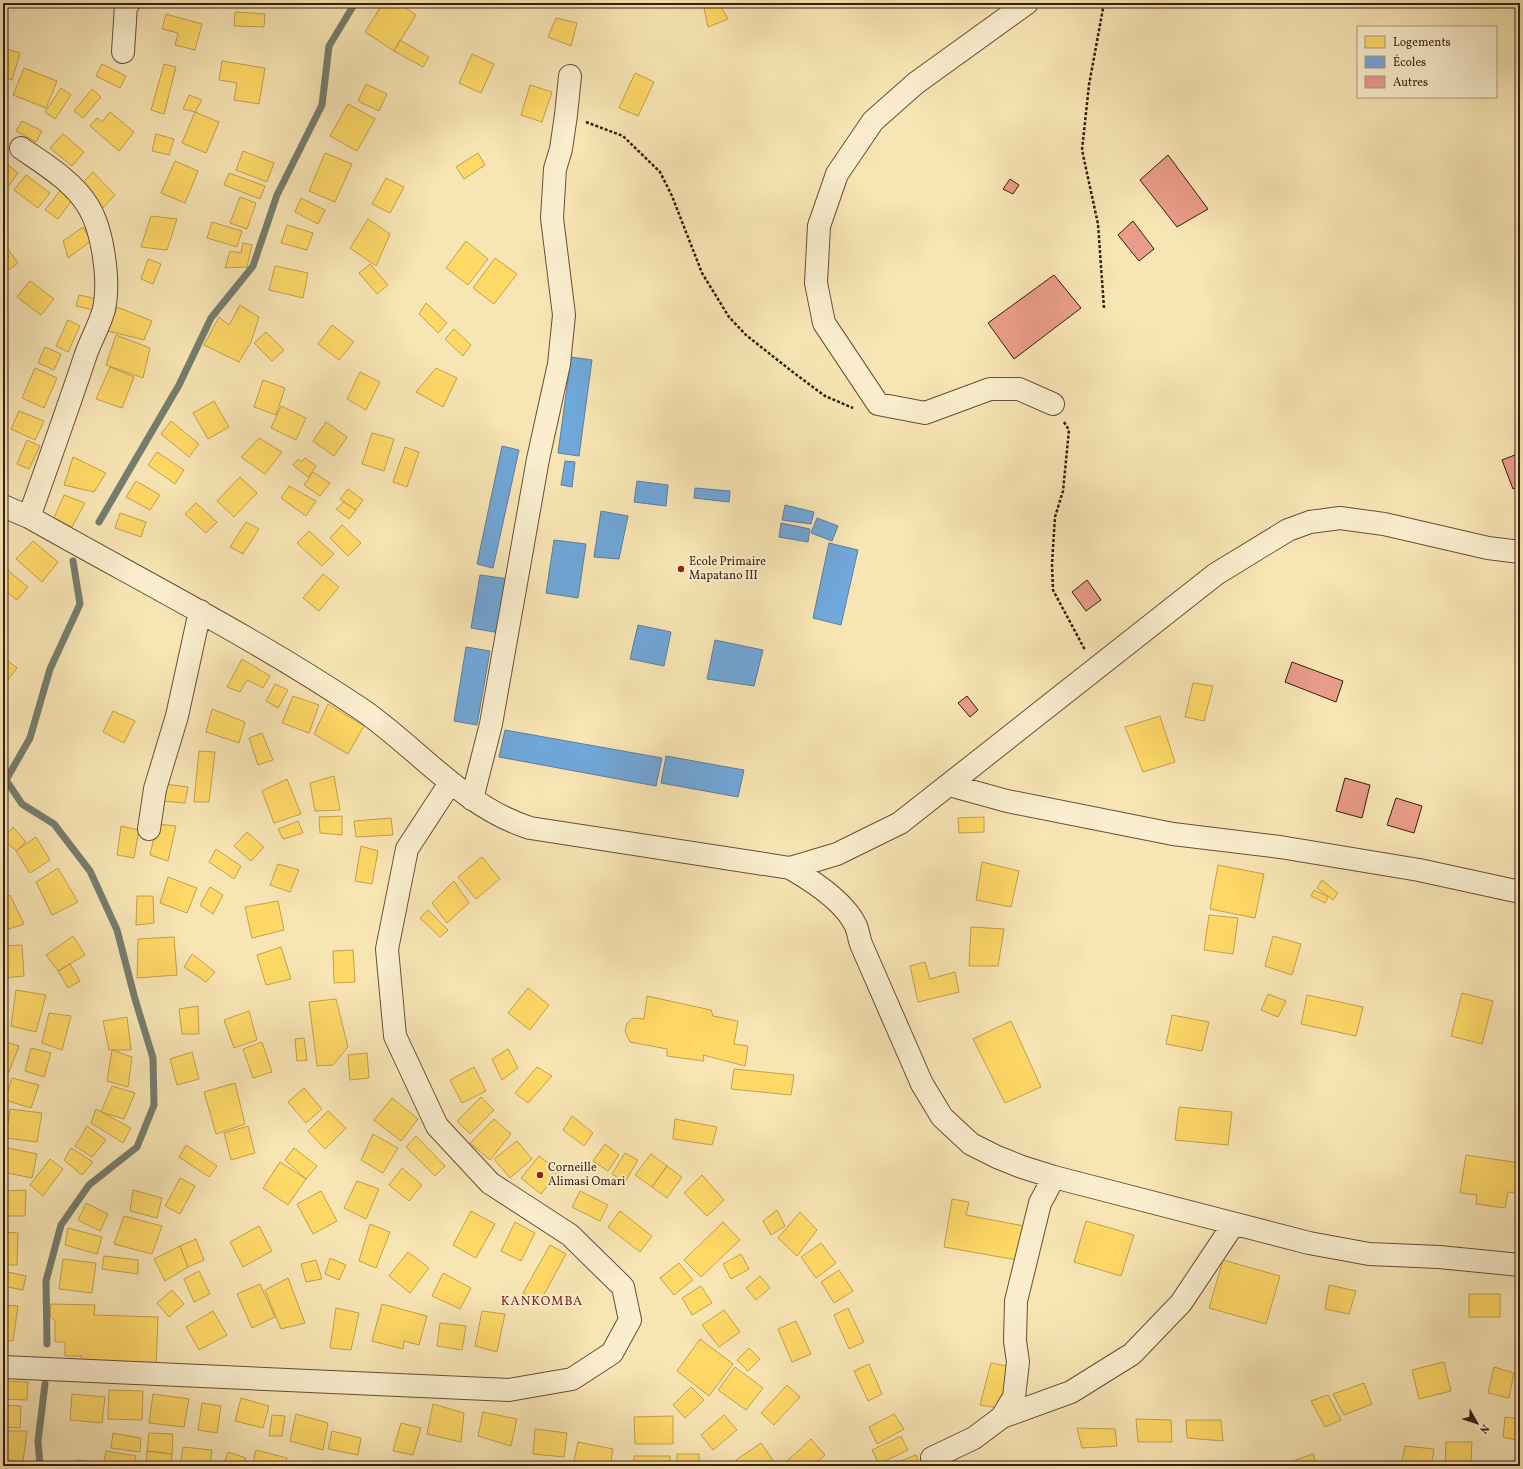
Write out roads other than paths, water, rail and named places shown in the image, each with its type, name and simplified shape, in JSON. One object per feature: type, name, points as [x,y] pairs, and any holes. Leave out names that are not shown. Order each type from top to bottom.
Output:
[{"type":"street","points":[[123,52],[126,5],[129,3]]},
{"type":"street","points":[[1027,3],[916,83],[873,121],[837,174],[819,226],[816,282],[824,323],[878,404],[925,413],[990,389],[1019,389],[1053,404]]},
{"type":"street","points":[[472,799],[491,724],[538,459],[559,364],[564,315],[552,218],[555,169],[566,115],[570,76]]},
{"type":"street","points":[[21,148],[62,177],[88,206],[102,242],[107,286],[104,309],[29,517]]},
{"type":"street","points":[[3,506],[29,517],[200,611],[298,670],[362,710],[413,749],[450,783],[472,799],[513,822],[530,828],[790,868],[816,883],[841,906],[855,924],[861,944],[922,1084],[942,1118],[971,1144],[1022,1167],[1054,1177],[1233,1225],[1309,1243],[1369,1254],[1439,1257],[1520,1265]]},
{"type":"street","points":[[790,868],[837,854],[866,842],[900,823],[1216,574],[1288,530],[1310,522],[1340,518],[1377,523],[1488,548],[1520,552]]},
{"type":"street","points":[[149,829],[155,789],[177,716],[200,611]]},
{"type":"street","points":[[3,1367],[509,1390],[572,1379],[612,1353],[630,1320],[623,1287],[570,1235],[490,1183],[437,1126],[395,1036],[387,949],[407,849],[450,783]]},
{"type":"street","points":[[949,785],[1007,801],[1173,834],[1311,852],[1419,870],[1520,892]]},
{"type":"street","points":[[1002,1417],[1014,1397],[1017,1377],[1018,1362],[1015,1341],[1016,1301],[1040,1203],[1054,1177]]},
{"type":"street","points":[[932,1458],[974,1438],[1002,1417],[1071,1392],[1132,1354],[1181,1303],[1233,1225]]},
{"type":"waterway","points":[[99,522],[179,385],[211,318],[253,266],[277,195],[322,105],[329,46],[355,3]]},
{"type":"waterway","points":[[47,1344],[46,1281],[61,1225],[89,1185],[137,1147],[154,1105],[153,1058],[135,999],[117,930],[90,871],[54,824],[22,804],[6,780],[30,738],[50,669],[80,604],[73,561]]},
{"type":"waterway","points":[[40,1466],[38,1441],[45,1384]]},
{"type":"place","name":"Ecole Primaire Mapatano III","points":[[681,569]]},
{"type":"place","name":"Corneille Alimasi Omari","points":[[540,1175]]},
{"type":"district","name":"KANKOMBA","points":[[542,1302]]}]
